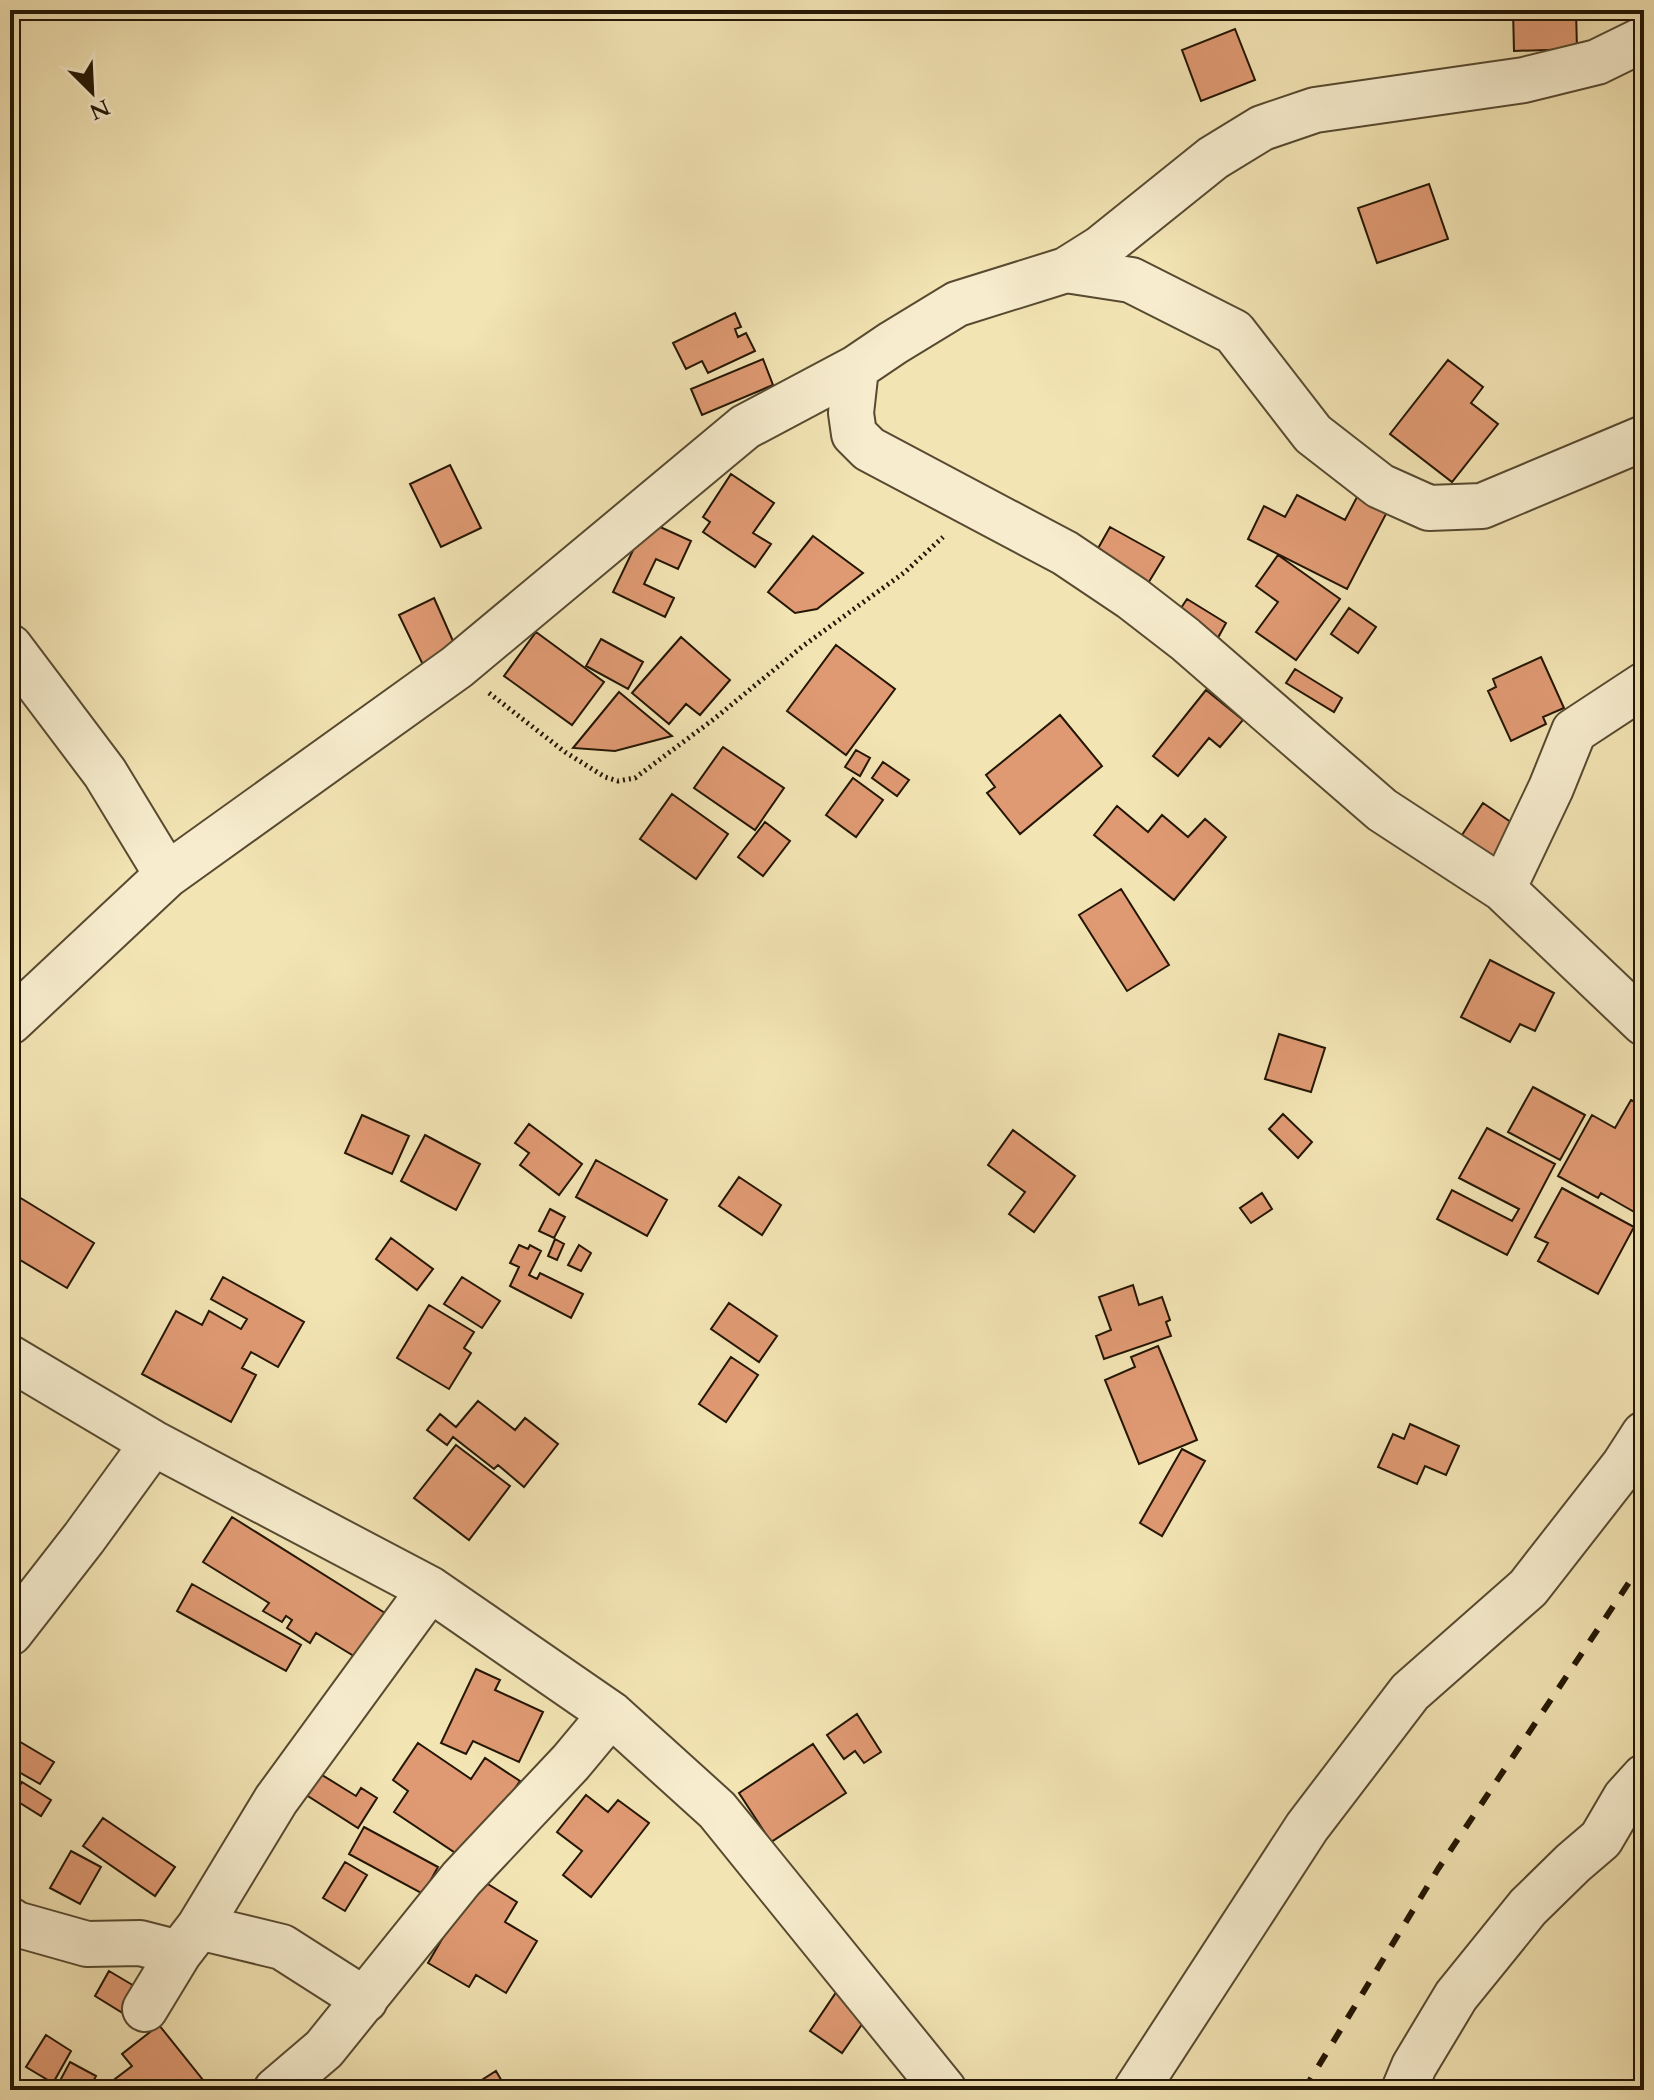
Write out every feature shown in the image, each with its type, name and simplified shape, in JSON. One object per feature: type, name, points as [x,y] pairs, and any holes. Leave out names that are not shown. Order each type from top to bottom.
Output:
[{"type":"street","points":[[10,1022],[167,875],[457,667],[745,427],[856,368],[957,304],[1066,270],[1101,248],[1213,158],[1262,128],[1315,110],[1524,80],[1597,62],[1644,39]]},
{"type":"street","points":[[1066,270],[1131,280],[1234,332],[1313,434],[1380,486],[1429,508],[1482,506],[1644,438]]},
{"type":"street","points":[[856,368],[851,413],[854,434],[869,449],[1065,553],[1132,598],[1185,639],[1382,810],[1503,889],[1644,1023]]},
{"type":"street","points":[[10,647],[105,773],[167,875]]},
{"type":"street","points":[[1503,889],[1574,731],[1644,685]]},
{"type":"street","points":[[10,1358],[153,1443],[430,1589],[611,1714],[717,1810],[944,2090]]},
{"type":"street","points":[[1136,2090],[1307,1827],[1410,1692],[1528,1588],[1624,1465],[1644,1434]]},
{"type":"street","points":[[10,1633],[153,1443]]},
{"type":"street","points":[[145,2009],[276,1800],[430,1589]]},
{"type":"street","points":[[276,2090],[324,2049],[461,1879],[571,1762],[611,1714]]},
{"type":"street","points":[[1404,2090],[1414,2066],[1456,1996],[1528,1907],[1601,1839],[1625,1798],[1644,1777]]},
{"type":"street","points":[[10,1920],[87,1944],[189,1940],[282,1947],[365,2000]]},
{"type":"path","points":[[457,667],[565,752],[605,777],[618,781],[635,778],[803,646],[905,572],[973,504]]},
{"type":"building","points":[[1513,10],[1576,10],[1577,49],[1514,51]]},
{"type":"building","points":[[1235,29],[1255,80],[1201,101],[1182,50]]},
{"type":"building","points":[[1429,184],[1448,239],[1377,263],[1358,208]]},
{"type":"building","points":[[735,313],[741,327],[735,329],[738,337],[746,333],[755,351],[708,373],[702,361],[686,369],[673,343]]},
{"type":"building","points":[[763,359],[773,385],[702,415],[691,389]]},
{"type":"building","points":[[1448,360],[1483,387],[1471,403],[1498,424],[1452,482],[1390,434]]},
{"type":"building","points":[[450,465],[481,528],[441,547],[410,484]]},
{"type":"building","points":[[731,474],[774,503],[753,533],[771,544],[755,567],[703,532],[710,522],[703,517]]},
{"type":"building","points":[[1297,495],[1345,520],[1357,497],[1387,512],[1347,589],[1248,539],[1264,506],[1285,517]]},
{"type":"building","points":[[647,521],[691,541],[678,569],[656,559],[644,584],[674,598],[665,617],[613,592]]},
{"type":"building","points":[[1110,527],[1164,557],[1144,590],[1092,559]]},
{"type":"building","points":[[813,536],[863,573],[817,609],[795,613],[768,592]]},
{"type":"building","points":[[1278,555],[1340,599],[1296,660],[1256,632],[1278,602],[1256,586]]},
{"type":"building","points":[[434,598],[457,650],[424,667],[399,615]]},
{"type":"building","points":[[1187,599],[1226,623],[1214,645],[1173,620]]},
{"type":"building","points":[[1349,608],[1376,627],[1358,653],[1331,634]]},
{"type":"building","points":[[536,632],[604,682],[572,725],[504,676]]},
{"type":"building","points":[[681,637],[730,680],[700,715],[686,704],[669,724],[632,693]]},
{"type":"building","points":[[601,639],[643,662],[628,689],[586,666]]},
{"type":"building","points":[[836,645],[895,689],[846,755],[787,711]]},
{"type":"building","points":[[1541,657],[1564,708],[1543,717],[1546,724],[1511,741],[1488,691],[1496,687],[1493,679]]},
{"type":"building","points":[[1295,669],[1342,698],[1334,712],[1286,683]]},
{"type":"building","points":[[1206,690],[1243,720],[1220,747],[1209,738],[1178,776],[1153,756]]},
{"type":"building","points":[[619,692],[672,736],[615,751],[573,748]]},
{"type":"building","points":[[1060,715],[1102,766],[1020,834],[987,793],[995,787],[986,775]]},
{"type":"building","points":[[723,747],[784,788],[755,830],[694,788]]},
{"type":"building","points":[[856,750],[870,758],[860,776],[845,767]]},
{"type":"building","points":[[883,762],[909,780],[897,796],[872,778]]},
{"type":"building","points":[[853,778],[883,800],[856,837],[826,815]]},
{"type":"building","points":[[672,794],[728,834],[696,879],[640,839]]},
{"type":"building","points":[[1483,803],[1521,829],[1499,860],[1462,835]]},
{"type":"building","points":[[1117,806],[1148,832],[1162,815],[1188,837],[1205,819],[1226,837],[1174,900],[1094,835]]},
{"type":"building","points":[[765,822],[790,841],[763,876],[738,857]]},
{"type":"building","points":[[1121,889],[1169,965],[1127,991],[1079,915]]},
{"type":"building","points":[[1490,960],[1554,993],[1535,1031],[1520,1024],[1510,1042],[1461,1017]]},
{"type":"building","points":[[1279,1034],[1325,1048],[1311,1092],[1265,1079]]},
{"type":"building","points":[[1533,1087],[1585,1115],[1560,1160],[1508,1132]]},
{"type":"building","points":[[1631,1100],[1644,1107],[1644,1199],[1636,1213],[1601,1193],[1598,1198],[1558,1176],[1592,1115],[1615,1128]]},
{"type":"building","points":[[1283,1114],[1312,1142],[1298,1158],[1269,1129]]},
{"type":"building","points":[[362,1115],[409,1136],[392,1174],[345,1153]]},
{"type":"building","points":[[529,1124],[582,1164],[559,1195],[520,1165],[529,1153],[515,1143]]},
{"type":"building","points":[[1487,1128],[1555,1164],[1507,1255],[1437,1219],[1452,1190],[1512,1221],[1519,1209],[1459,1178]]},
{"type":"building","points":[[1013,1130],[1075,1176],[1034,1232],[1009,1214],[1025,1192],[988,1165]]},
{"type":"building","points":[[425,1135],[480,1164],[456,1210],[401,1181]]},
{"type":"building","points":[[596,1160],[667,1200],[647,1236],[576,1197]]},
{"type":"building","points":[[739,1177],[781,1205],[762,1235],[719,1206]]},
{"type":"building","points":[[1562,1188],[1634,1227],[1598,1294],[1538,1261],[1548,1243],[1535,1237]]},
{"type":"building","points":[[1262,1193],[1272,1209],[1251,1223],[1240,1208]]},
{"type":"building","points":[[19,1197],[94,1243],[67,1288],[10,1254],[10,1212]]},
{"type":"building","points":[[550,1209],[565,1217],[554,1238],[539,1231]]},
{"type":"building","points":[[391,1238],[433,1269],[417,1290],[376,1259]]},
{"type":"building","points":[[555,1239],[564,1244],[557,1260],[548,1256]]},
{"type":"building","points":[[519,1245],[528,1249],[530,1245],[541,1251],[529,1275],[537,1279],[540,1273],[583,1294],[571,1318],[510,1286],[519,1267],[510,1263]]},
{"type":"building","points":[[579,1245],[591,1253],[581,1271],[568,1265]]},
{"type":"building","points":[[223,1277],[304,1322],[278,1367],[251,1352],[242,1368],[256,1375],[231,1422],[142,1374],[176,1311],[202,1325],[209,1311],[241,1329],[247,1319],[211,1299]]},
{"type":"building","points":[[462,1277],[500,1301],[482,1328],[444,1304]]},
{"type":"building","points":[[1133,1285],[1139,1305],[1162,1297],[1170,1320],[1166,1322],[1171,1336],[1104,1359],[1096,1336],[1111,1330],[1099,1297]]},
{"type":"building","points":[[729,1303],[777,1336],[759,1362],[711,1329]]},
{"type":"building","points":[[429,1305],[474,1332],[464,1348],[471,1353],[449,1389],[397,1358]]},
{"type":"building","points":[[1158,1346],[1197,1440],[1139,1464],[1105,1380],[1135,1367],[1131,1357]]},
{"type":"building","points":[[731,1357],[758,1375],[726,1422],[699,1404]]},
{"type":"building","points":[[478,1401],[515,1430],[525,1418],[558,1444],[524,1487],[498,1465],[494,1469],[453,1437],[447,1445],[427,1430],[440,1414],[456,1427]]},
{"type":"building","points":[[1410,1424],[1459,1446],[1446,1475],[1425,1466],[1417,1484],[1378,1467],[1393,1434],[1404,1439]]},
{"type":"building","points":[[456,1445],[510,1486],[469,1540],[414,1498]]},
{"type":"building","points":[[1182,1449],[1205,1461],[1162,1536],[1140,1523]]},
{"type":"building","points":[[232,1517],[385,1613],[357,1658],[316,1633],[310,1643],[287,1628],[292,1620],[286,1616],[282,1622],[263,1611],[269,1603],[203,1562]]},
{"type":"building","points":[[192,1584],[301,1645],[286,1671],[177,1611]]},
{"type":"building","points":[[476,1669],[500,1680],[495,1690],[543,1712],[519,1762],[473,1741],[466,1754],[441,1743]]},
{"type":"building","points":[[857,1714],[881,1752],[864,1763],[855,1751],[844,1759],[827,1735]]},
{"type":"building","points":[[17,1740],[54,1762],[40,1784],[10,1767],[10,1752]]},
{"type":"building","points":[[418,1743],[471,1779],[485,1758],[520,1781],[466,1860],[394,1812],[408,1791],[393,1780]]},
{"type":"building","points":[[813,1744],[846,1793],[771,1842],[739,1793]]},
{"type":"building","points":[[314,1770],[356,1796],[361,1788],[377,1798],[358,1828],[300,1791]]},
{"type":"building","points":[[22,1782],[51,1800],[41,1816],[12,1798]]},
{"type":"building","points":[[586,1795],[608,1812],[618,1800],[649,1823],[591,1897],[563,1875],[582,1851],[557,1832]]},
{"type":"building","points":[[103,1818],[175,1867],[155,1896],[83,1846]]},
{"type":"building","points":[[364,1827],[438,1867],[423,1894],[349,1854]]},
{"type":"building","points":[[71,1851],[101,1867],[80,1904],[50,1888]]},
{"type":"building","points":[[345,1862],[367,1875],[345,1911],[323,1898]]},
{"type":"building","points":[[478,1878],[517,1902],[505,1922],[537,1941],[506,1993],[476,1975],[469,1987],[428,1963]]},
{"type":"building","points":[[109,1971],[141,1990],[126,2015],[95,1996]]},
{"type":"building","points":[[839,1988],[872,2010],[842,2053],[810,2031]]},
{"type":"building","points":[[159,2025],[211,2090],[117,2090],[111,2082],[132,2066],[122,2054]]},
{"type":"building","points":[[46,2035],[71,2051],[53,2083],[26,2067]]},
{"type":"building","points":[[70,2062],[96,2076],[89,2090],[55,2090]]},
{"type":"building","points":[[496,2071],[507,2090],[466,2090]]},
{"type":"railway","points":[[1304,2090],[1438,1869],[1644,1560]]}]
